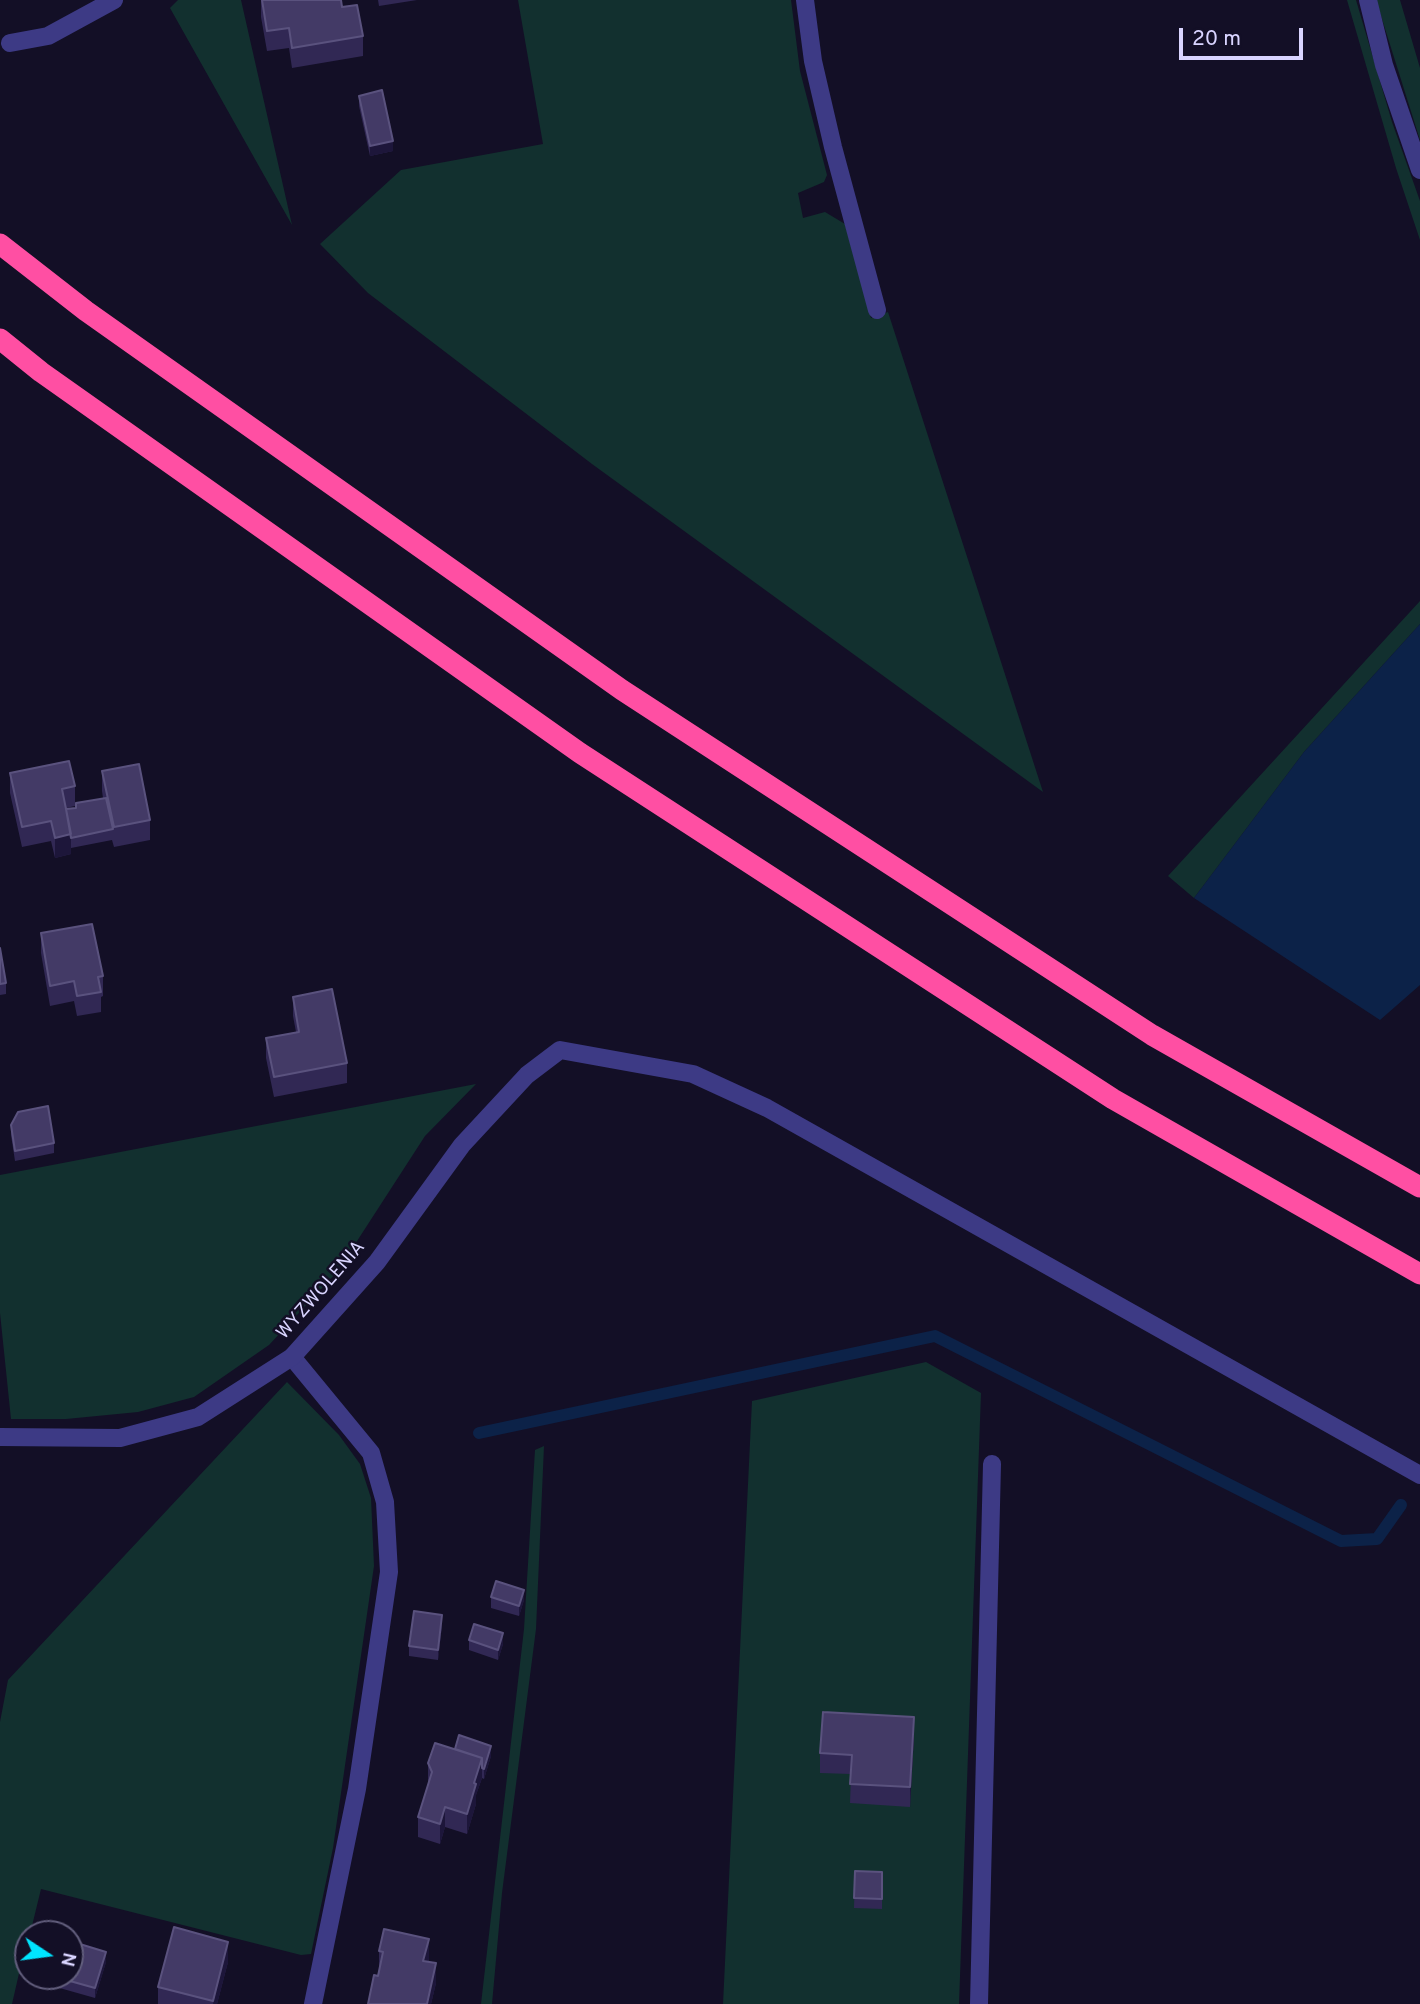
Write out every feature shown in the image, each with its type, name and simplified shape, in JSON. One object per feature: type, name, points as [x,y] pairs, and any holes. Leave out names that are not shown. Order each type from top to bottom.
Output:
[{"type":"highway","points":[[0,244],[86,311],[622,690],[1152,1035],[1420,1188]]},
{"type":"highway","points":[[0,339],[41,372],[580,753],[1113,1099],[1420,1274]]},
{"type":"street","points":[[9,43],[48,36],[114,0]]},
{"type":"street","points":[[805,0],[815,73],[877,310]]},
{"type":"street","points":[[1368,0],[1384,65],[1420,170]]},
{"type":"street","name":"WYZWOLENIA","points":[[0,1437],[120,1438],[198,1417],[292,1357],[377,1262],[462,1145],[527,1075],[560,1050],[693,1074],[767,1108],[1420,1475]]},
{"type":"street","points":[[292,1357],[371,1453],[386,1503],[389,1572],[357,1789],[313,2004]]},
{"type":"street","points":[[979,2004],[992,1464]]},
{"type":"green space","points":[[178,0],[241,0],[292,225],[170,8]]},
{"type":"green space","points":[[518,0],[791,0],[800,71],[827,175],[824,182],[798,193],[803,218],[825,212],[845,224],[871,318],[888,312],[1043,792],[592,464],[368,293],[320,244],[401,170],[543,144]]},
{"type":"green space","points":[[1347,0],[1356,0],[1392,122],[1420,201],[1420,240],[1396,168]]},
{"type":"green space","points":[[1376,0],[1400,0],[1420,68],[1420,140]]},
{"type":"green space","points":[[1420,601],[1420,624],[1304,752],[1194,898],[1168,876]]},
{"type":"green space","points":[[476,1084],[425,1136],[337,1272],[269,1345],[194,1397],[138,1412],[66,1419],[11,1419],[0,1313],[0,1175]]},
{"type":"green space","points":[[926,1362],[981,1393],[959,2004],[723,2004],[752,1401]]},
{"type":"green space","points":[[287,1382],[339,1435],[360,1464],[371,1498],[374,1566],[333,1848],[311,1954],[301,1955],[41,1889],[33,1920],[14,1920],[15,1990],[12,2004],[0,2004],[0,1722],[8,1680]]},
{"type":"green space","points":[[544,1446],[536,1629],[502,1893],[492,2004],[481,2004],[524,1629],[535,1450]]},
{"type":"water","points":[[1420,624],[1420,985],[1380,1020],[1194,898],[1304,752]]},
{"type":"building","points":[[262,0],[341,0],[342,7],[357,5],[363,36],[292,48],[289,28],[267,31]]},
{"type":"building","points":[[382,90],[393,141],[370,146],[359,96]]},
{"type":"building","points":[[69,761],[75,786],[62,789],[71,834],[55,838],[51,821],[22,827],[10,773]]},
{"type":"building","points":[[139,764],[150,820],[114,827],[102,771]]},
{"type":"building","points":[[106,798],[113,829],[71,838],[66,809],[76,808],[76,803]]},
{"type":"building","points":[[92,924],[103,976],[98,977],[101,992],[77,996],[74,981],[50,986],[41,933]]},
{"type":"building","points":[[0,948],[6,983],[0,984]]},
{"type":"building","points":[[332,989],[347,1063],[274,1077],[266,1038],[299,1032],[293,997]]},
{"type":"building","points":[[48,1106],[54,1143],[15,1151],[11,1125],[18,1112]]},
{"type":"building","points":[[496,1581],[524,1590],[519,1606],[491,1597]]},
{"type":"building","points":[[414,1611],[442,1615],[438,1650],[409,1646]]},
{"type":"building","points":[[474,1624],[503,1633],[498,1650],[469,1640]]},
{"type":"building","points":[[823,1712],[914,1717],[910,1787],[850,1784],[852,1755],[820,1753]]},
{"type":"building","points":[[459,1735],[491,1746],[484,1769],[482,1758],[455,1749]]},
{"type":"building","points":[[435,1743],[482,1758],[467,1814],[445,1807],[440,1824],[418,1817],[432,1772],[428,1763]]},
{"type":"building","points":[[855,1871],[882,1872],[882,1899],[854,1898]]},
{"type":"building","points":[[174,1927],[228,1942],[213,2001],[158,1987]]},
{"type":"building","points":[[384,1929],[429,1939],[423,1961],[436,1963],[427,2004],[368,2004],[374,1975],[378,1976],[383,1952],[379,1951]]},
{"type":"building","points":[[84,1945],[106,1952],[95,1988],[84,1985]]},
{"type":"waterway","points":[[479,1433],[935,1336],[1341,1541],[1377,1539],[1401,1505]]}]
